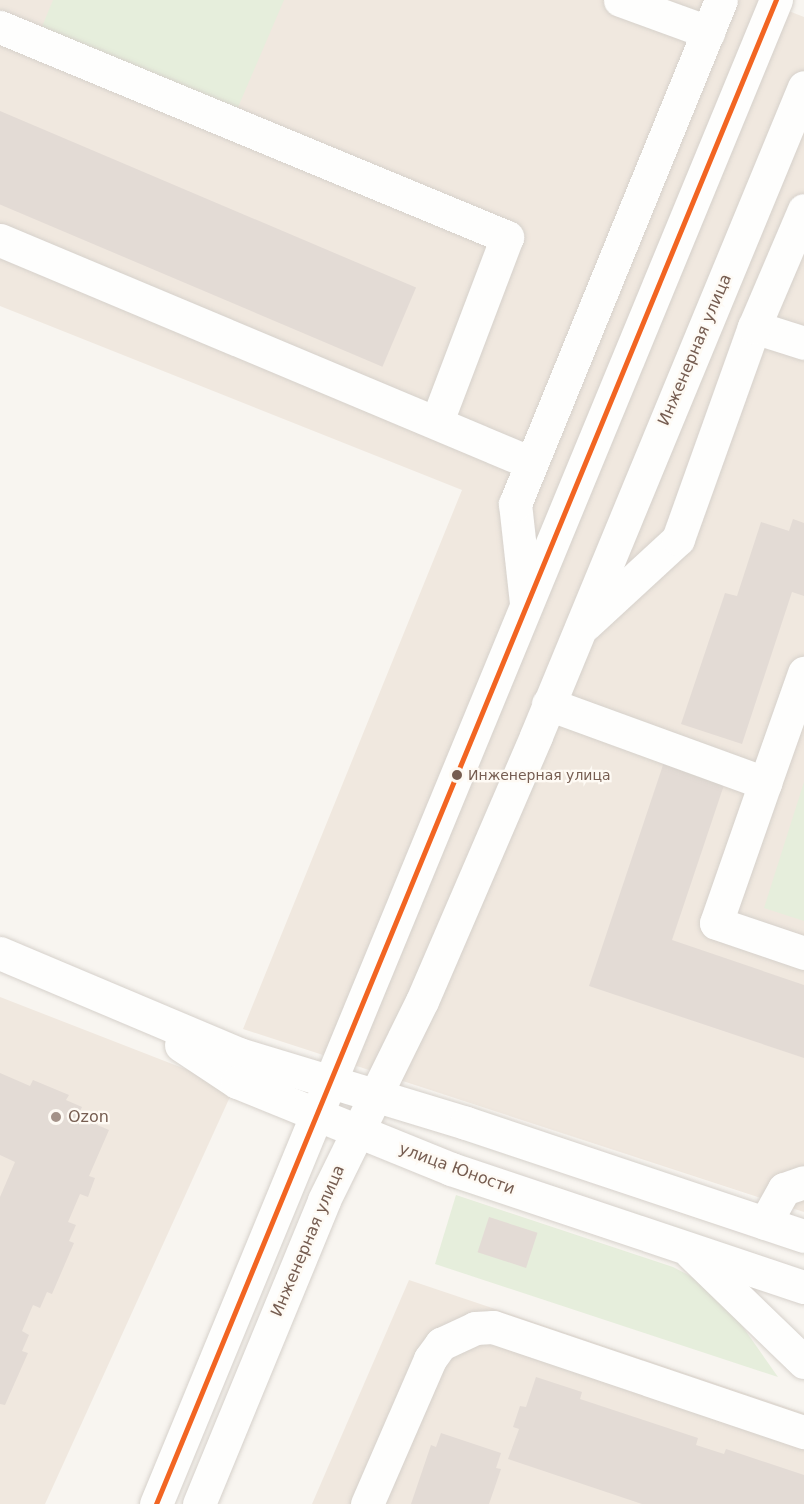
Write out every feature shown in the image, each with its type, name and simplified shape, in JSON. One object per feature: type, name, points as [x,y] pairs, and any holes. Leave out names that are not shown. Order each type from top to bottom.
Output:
[{"type":"street","points":[[620,0],[708,32]]},
{"type":"street","points":[[526,604],[515,504],[529,462],[721,0]]},
{"type":"street","points":[[156,1504],[776,0]]},
{"type":"street","points":[[0,27],[507,237],[437,421]]},
{"type":"street","name":"Инженерная улица","points":[[199,1504],[318,1213],[422,1001],[804,87]]},
{"type":"street","points":[[578,632],[678,539],[754,327],[804,210]]},
{"type":"street","points":[[0,240],[437,421],[529,462]]},
{"type":"street","points":[[754,327],[804,343]]},
{"type":"street","points":[[804,673],[716,923],[804,953]]},
{"type":"street","points":[[548,704],[765,783]]},
{"type":"street","name":"улица Юности","points":[[0,953],[239,1054],[375,1095],[804,1236]]},
{"type":"street","name":"улица Юности","points":[[129,1009],[230,1079],[450,1169],[804,1287]]},
{"type":"street","points":[[765,1223],[784,1189],[804,1182]]},
{"type":"street","points":[[685,1247],[804,1362]]},
{"type":"street","points":[[367,1504],[430,1359],[449,1339],[475,1328],[493,1327],[804,1432]]},
{"type":"shaded area","points":[[0,0],[761,0],[804,17],[804,1212],[243,1029],[462,490],[0,306]]},
{"type":"shaded area","points":[[0,997],[234,1088],[45,1504],[0,1504]]},
{"type":"shaded area","points":[[409,1280],[804,1413],[804,1504],[312,1504]]},
{"type":"green space","points":[[53,0],[284,0],[236,112],[41,29]]},
{"type":"green space","points":[[804,782],[804,921],[764,908]]},
{"type":"green space","points":[[456,1195],[673,1267],[717,1290],[778,1377],[435,1264]]},
{"type":"building","points":[[0,111],[416,288],[382,367],[0,204]]},
{"type":"building","points":[[793,519],[804,523],[804,596],[792,592],[742,744],[681,724],[725,593],[737,596],[761,522],[789,531]]},
{"type":"building","points":[[664,762],[725,782],[672,940],[804,985],[804,1058],[589,986]]},
{"type":"building","points":[[0,1073],[30,1086],[33,1080],[69,1095],[66,1100],[82,1107],[80,1111],[97,1118],[95,1124],[109,1130],[89,1176],[95,1178],[88,1197],[80,1194],[68,1222],[76,1225],[69,1241],[74,1243],[52,1294],[47,1292],[40,1308],[33,1305],[22,1331],[29,1335],[22,1351],[28,1353],[5,1405],[0,1404],[0,1197],[15,1162],[0,1155]]},
{"type":"building","points":[[489,1217],[538,1233],[526,1268],[478,1252]]},
{"type":"building","points":[[536,1377],[582,1392],[580,1399],[698,1438],[696,1445],[724,1454],[726,1449],[804,1475],[804,1504],[642,1504],[508,1459],[519,1429],[513,1427],[520,1406],[526,1407]]},
{"type":"building","points":[[441,1433],[501,1453],[496,1468],[501,1469],[489,1504],[411,1504],[431,1445],[436,1447]]},
{"type":"transit line","points":[[156,1504],[776,0]]},
{"type":"place","name":"Инженерная улица","points":[[457,775]]},
{"type":"place","name":"Ozon","points":[[56,1117]]}]
